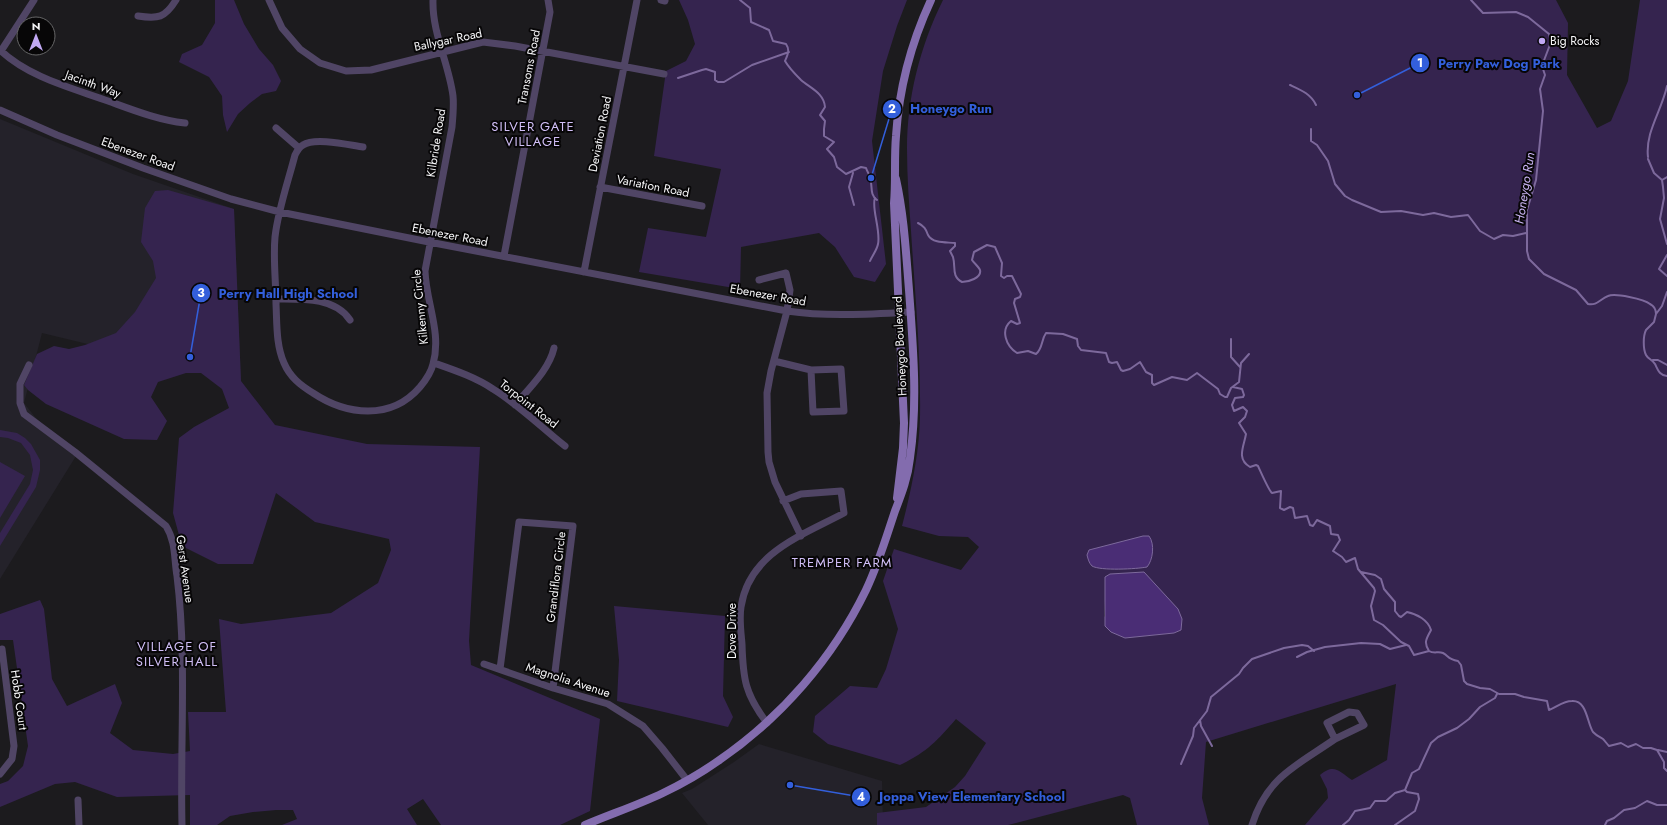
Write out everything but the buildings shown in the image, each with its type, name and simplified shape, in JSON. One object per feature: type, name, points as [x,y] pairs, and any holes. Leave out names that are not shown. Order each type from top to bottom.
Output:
[{"type":"main road","name":"Honeygo Boulevard","points":[[896,511],[903,448],[904,423],[894,203],[896,179],[896,136],[905,68],[931,0]]},
{"type":"main road","name":"Honeygo Boulevard","points":[[585,825],[664,793],[720,760],[767,723],[810,677],[829,652],[851,618],[876,566],[890,532],[902,495],[908,474],[914,418],[910,312],[901,202],[896,179]]},
{"type":"street","points":[[1,51],[34,0]]},
{"type":"street","points":[[138,16],[149,18],[161,16],[167,12],[176,0]]},
{"type":"street","name":"Ballygar Road","points":[[269,0],[282,28],[300,49],[320,63],[346,71],[371,70],[469,45],[490,42],[664,74]]},
{"type":"street","name":"Kilbride Road","points":[[429,242],[453,118],[452,91],[434,18],[433,0]]},
{"type":"street","name":"Transoms Road","points":[[504,256],[550,12],[548,0]]},
{"type":"street","name":"Deviation Road","points":[[584,272],[637,0]]},
{"type":"street","name":"Jacinth Way","points":[[1,51],[17,64],[70,88],[154,117],[171,122],[185,123]]},
{"type":"street","name":"Ebenezer Road","points":[[0,110],[57,135],[143,168],[231,198],[280,212],[787,311],[822,315],[910,312]]},
{"type":"street","points":[[276,128],[299,148],[306,143],[318,142],[364,146]]},
{"type":"street","name":"Kilkenny Circle","points":[[299,148],[295,155],[280,212],[274,246],[278,346],[284,363],[294,379],[301,386],[330,403],[342,408],[363,412],[380,411],[390,408],[402,402],[417,390],[429,374],[434,363],[436,336],[425,279],[429,242]]},
{"type":"street","name":"Variation Road","points":[[600,187],[702,206]]},
{"type":"street","points":[[759,280],[786,273],[790,290],[787,311],[767,393],[768,452],[772,473],[783,501],[802,536]]},
{"type":"street","points":[[276,299],[304,299],[325,303],[343,311],[350,320]]},
{"type":"street","points":[[515,405],[546,367],[554,348]]},
{"type":"street","points":[[774,361],[811,370],[841,369],[844,411],[813,412],[811,370]]},
{"type":"street","name":"Torpoint Road","points":[[434,363],[483,383],[515,405],[565,446]]},
{"type":"street","name":"Gerst Avenue","points":[[28,365],[20,384],[20,402],[24,414],[75,452],[166,526],[173,542],[181,624],[182,825]]},
{"type":"street","name":"Dove Drive","points":[[767,723],[748,694],[742,672],[740,609],[746,587],[759,565],[775,551],[844,513],[842,491],[801,494],[783,501]]},
{"type":"street","name":"Grandiflora Circle","points":[[500,669],[519,522],[573,526],[553,688]]},
{"type":"street","name":"Hobb Court","points":[[0,774],[8,766],[12,759],[14,746],[2,649]]},
{"type":"street","name":"Magnolia Avenue","points":[[484,664],[553,688],[608,704],[643,726],[687,780]]},
{"type":"street","points":[[1252,825],[1256,811],[1264,796],[1284,773],[1335,739],[1364,725],[1357,713],[1349,712],[1327,723],[1335,739]]},
{"type":"street","points":[[78,800],[79,825]]},
{"type":"shaded area","points":[[215,0],[234,0],[244,24],[259,49],[273,65],[281,81],[276,91],[262,94],[238,114],[227,132],[223,115],[222,96],[209,77],[179,62],[182,54],[202,45],[215,23]]},
{"type":"shaded area","points":[[679,0],[907,0],[883,71],[872,141],[886,264],[875,282],[854,277],[835,247],[819,233],[741,247],[740,289],[639,272],[648,228],[706,237],[721,169],[654,156],[666,71],[686,61],[695,44],[688,20]]},
{"type":"shaded area","points":[[943,0],[1556,0],[1568,23],[1567,75],[1597,128],[1611,121],[1628,81],[1640,0],[1667,0],[1667,825],[1305,825],[1328,798],[1327,789],[1320,775],[1325,771],[1333,769],[1340,771],[1352,780],[1387,760],[1396,684],[1206,742],[1202,798],[1209,825],[1137,825],[1130,798],[1123,795],[1008,825],[877,825],[877,813],[926,807],[955,787],[965,776],[986,743],[956,719],[925,751],[900,765],[828,744],[813,732],[815,716],[850,686],[877,688],[886,669],[898,629],[883,581],[894,549],[961,570],[979,547],[968,537],[939,536],[902,526],[914,473],[920,418],[919,348],[908,180],[907,149],[909,111],[916,73],[935,18]],"holes":[[[1152,547],[1147,567],[1101,568]],[[1105,601],[1181,630],[1174,633],[1124,638],[1104,616]]]},
{"type":"shaded area","points":[[0,119],[133,174],[234,209],[241,381],[42,333],[24,403],[35,417],[76,456],[0,579]]},
{"type":"shaded area","points":[[168,190],[234,209],[241,381],[275,425],[367,444],[480,447],[469,641],[471,665],[600,719],[590,811],[560,825],[441,825],[423,799],[407,809],[417,825],[282,825],[297,819],[293,810],[276,810],[230,816],[217,825],[190,825],[190,795],[117,797],[75,782],[55,784],[0,807],[0,784],[8,781],[23,766],[28,746],[13,640],[0,640],[0,614],[40,600],[44,609],[52,679],[67,706],[115,684],[122,703],[110,733],[133,750],[173,754],[190,751],[188,712],[226,712],[219,619],[241,624],[331,613],[378,583],[391,550],[389,539],[315,522],[276,493],[253,564],[218,564],[182,546],[173,513],[179,438],[194,427],[229,408],[222,389],[201,373],[186,373],[158,382],[151,397],[167,421],[157,440],[124,439],[46,404],[24,385],[37,354],[54,346],[69,349],[85,345],[116,333],[135,312],[156,278],[153,261],[141,242],[145,208],[155,191]]},
{"type":"shaded area","points":[[0,430],[17,433],[31,444],[40,460],[40,470],[36,487],[0,546],[0,533],[30,484],[33,470],[30,455],[21,443],[8,438],[0,437]]},
{"type":"shaded area","points":[[0,462],[25,476],[0,518]]},
{"type":"shaded area","points":[[1143,536],[1149,536],[1153,547],[1152,556],[1147,567],[1103,569],[1092,566],[1089,562],[1087,555],[1089,550]]},
{"type":"shaded area","points":[[1144,572],[1178,609],[1182,619],[1181,630],[1174,633],[1125,638],[1111,632],[1105,626],[1105,577],[1110,574]]},
{"type":"shaded area","points":[[614,606],[725,616],[723,696],[733,717],[728,727],[617,701],[619,660]]},
{"type":"shaded area","points":[[759,744],[882,781],[883,825],[708,825],[682,793],[692,789]]},
{"type":"waterway","name":"Honeygo Run","points":[[740,0],[750,8],[751,22],[769,30],[773,41],[786,44],[788,54],[785,61],[792,71],[822,98],[825,107],[820,115],[825,121],[824,136],[834,142],[827,149],[834,157],[837,167],[846,174],[861,167],[866,168],[871,180],[873,195],[877,200]]},
{"type":"waterway","name":"Honeygo Run","points":[[1471,0],[1483,13],[1516,12],[1528,17],[1549,34],[1551,42],[1543,63],[1545,75],[1540,89],[1543,111],[1536,180],[1527,210],[1527,251],[1529,259],[1544,274],[1576,290],[1588,304],[1596,303],[1605,297],[1612,295],[1623,296],[1636,298],[1647,302],[1654,307],[1656,314]]},
{"type":"waterway","points":[[678,78],[706,69],[715,72],[715,80],[718,82],[724,82],[752,65],[789,52]]},
{"type":"waterway","points":[[1290,85],[1308,95],[1316,105]]},
{"type":"waterway","points":[[1648,157],[1651,130],[1667,86]]},
{"type":"waterway","points":[[1311,129],[1311,141],[1317,145],[1328,161],[1335,184],[1345,196],[1352,200],[1381,212],[1401,211],[1423,215],[1434,213],[1451,217],[1468,215],[1480,231],[1494,239],[1503,235],[1513,236],[1526,233]]},
{"type":"waterway","points":[[1648,159],[1654,173],[1662,180],[1664,198],[1660,219],[1667,244]]},
{"type":"waterway","points":[[853,173],[849,187],[854,205]]},
{"type":"waterway","points":[[1662,180],[1667,177]]},
{"type":"waterway","points":[[870,261],[877,248],[879,239],[874,207],[875,198]]},
{"type":"waterway","name":"Honeygo Run","points":[[918,223],[922,225],[930,238],[933,240],[955,243],[955,246],[950,251],[954,261],[954,271],[956,277],[962,282],[974,279],[980,273],[980,270],[972,260],[974,252],[987,245],[995,247],[1002,263],[1001,276],[1004,278],[1007,276],[1012,276],[1021,294],[1020,297],[1015,299],[1014,303],[1020,323],[1017,324],[1011,321],[1005,333],[1007,342],[1017,353],[1028,351],[1036,354],[1040,349],[1046,333],[1063,334],[1077,339],[1078,346],[1081,350],[1106,353],[1109,362],[1117,362],[1123,371],[1130,369],[1140,362],[1146,372],[1152,375],[1152,383],[1154,385],[1172,377],[1187,380],[1197,373],[1218,389],[1220,394],[1225,397],[1227,397],[1231,388],[1239,382],[1241,363],[1249,354]]},
{"type":"waterway","points":[[1667,255],[1659,269],[1667,276]]},
{"type":"waterway","name":"Honeygo Run","points":[[1667,292],[1662,306],[1656,314],[1654,322],[1646,330],[1644,336],[1644,349],[1647,356],[1654,363],[1660,373],[1667,376]]},
{"type":"waterway","points":[[1231,339],[1231,357],[1240,367]]},
{"type":"waterway","name":"Honeygo Run","points":[[1653,360],[1658,360],[1667,365]]},
{"type":"waterway","name":"Honeygo Run","points":[[1233,387],[1242,389],[1244,395],[1243,397],[1235,398],[1232,405],[1234,411],[1243,407],[1247,411],[1245,417],[1239,423],[1246,434],[1242,452],[1243,460],[1250,467],[1256,465],[1258,466],[1272,493],[1281,491],[1280,508],[1284,510],[1290,507],[1293,508],[1295,518],[1307,516],[1310,525],[1313,526],[1317,520],[1330,526],[1331,534],[1338,535],[1340,540],[1333,551],[1342,557],[1346,562],[1355,558],[1358,569],[1374,588],[1375,591],[1371,606],[1374,620],[1383,625],[1401,642],[1409,646],[1414,655],[1429,651],[1441,652],[1458,661],[1461,665],[1464,681],[1467,684],[1490,689],[1499,694],[1515,694],[1547,701],[1549,710],[1566,702],[1572,701],[1581,704],[1593,732],[1603,739],[1609,746],[1621,743],[1628,747],[1636,744],[1643,748],[1657,750],[1664,762],[1664,768],[1667,771]]},
{"type":"waterway","name":"Honeygo Run","points":[[1361,572],[1375,575],[1381,579],[1384,589],[1395,602],[1395,611],[1399,616],[1401,617],[1407,612],[1411,613],[1422,618],[1430,626],[1431,630],[1426,643],[1429,651]]},
{"type":"waterway","points":[[1297,657],[1307,652],[1325,647],[1361,643],[1380,644],[1390,649],[1406,645]]},
{"type":"waterway","points":[[1181,764],[1193,736],[1194,728],[1207,711],[1211,697],[1239,674],[1252,659],[1284,648],[1302,645],[1308,646],[1314,651]]},
{"type":"waterway","points":[[1405,790],[1412,773],[1419,769],[1431,743],[1438,737],[1457,728],[1469,719],[1480,707],[1495,698],[1497,694]]},
{"type":"waterway","points":[[1200,720],[1201,726],[1212,746]]},
{"type":"waterway","name":"Honeygo Run","points":[[1658,750],[1667,752]]},
{"type":"waterway","points":[[1343,825],[1349,820],[1355,811],[1370,808],[1375,801],[1386,801],[1395,793],[1405,790],[1407,792],[1418,794],[1419,799],[1415,811],[1395,825]]},
{"type":"waterway","points":[[1605,825],[1607,821],[1614,818],[1624,810],[1635,808],[1647,801],[1657,805],[1667,805]]},
{"type":"place","name":"Big Rocks","points":[[1542,41]]},
{"type":"place","name":"Perry Paw Dog Park","points":[[1357,95]]},
{"type":"place","name":"Honeygo Run","points":[[871,178]]},
{"type":"place","name":"Perry Hall High School","points":[[190,357]]},
{"type":"place","name":"Joppa View Elementary School","points":[[790,785]]},
{"type":"district","name":"SILVER GATE VILLAGE","points":[[533,134]]},
{"type":"district","name":"TREMPER FARM","points":[[842,562]]},
{"type":"district","name":"VILLAGE OF SILVER HALL","points":[[177,654]]}]
